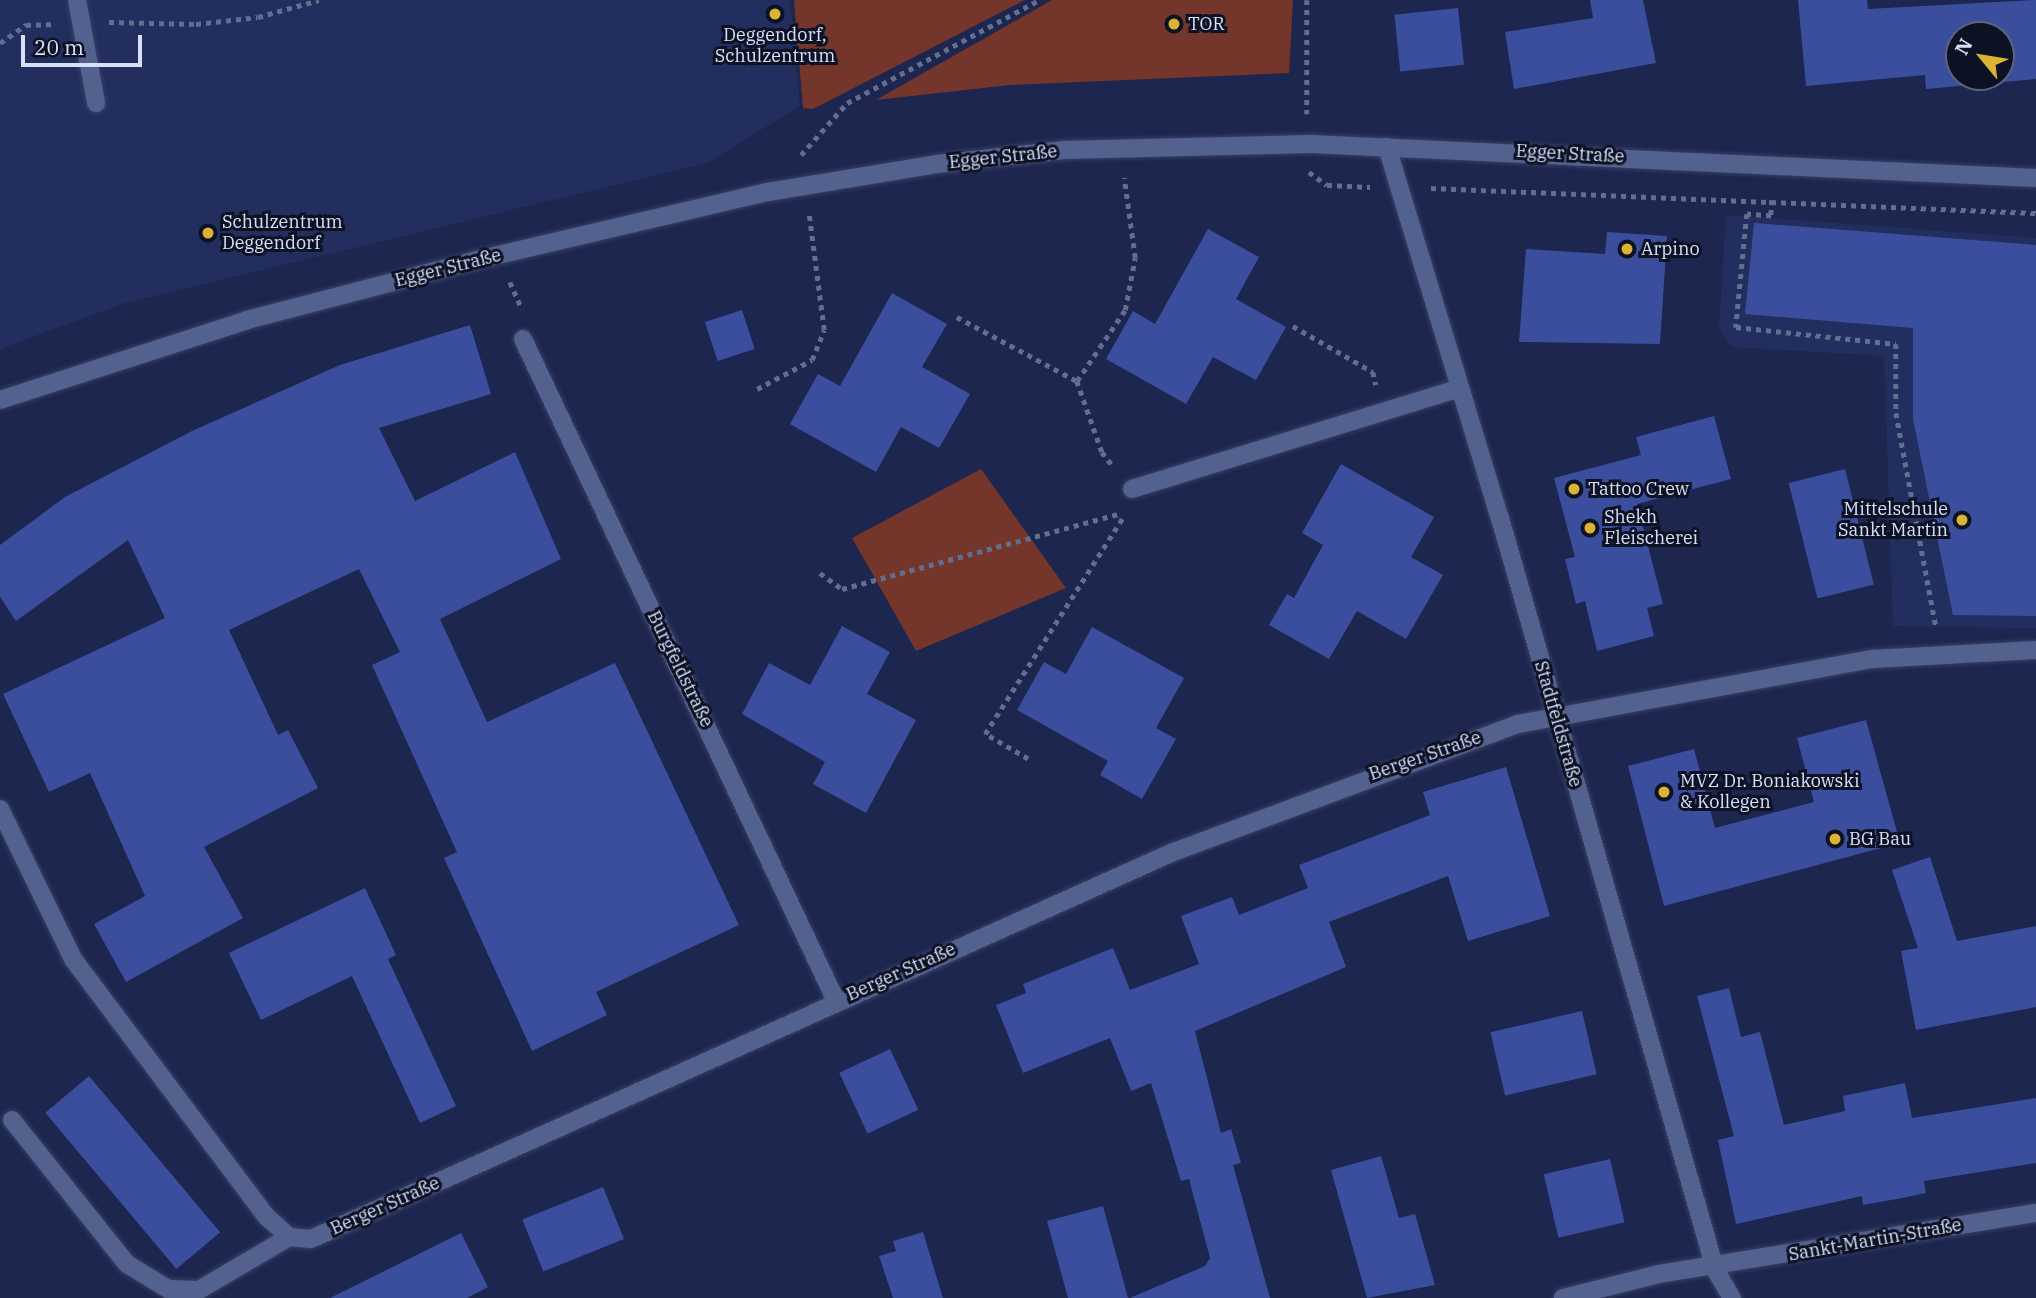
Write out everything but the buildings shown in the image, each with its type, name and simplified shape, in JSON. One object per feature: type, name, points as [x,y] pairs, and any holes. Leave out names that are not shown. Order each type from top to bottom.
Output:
[{"type":"street","points":[[77,0],[96,103]]},
{"type":"street","name":"Egger Straße","points":[[0,400],[247,320],[504,254],[768,192],[937,164],[1120,150],[1387,148],[2036,178]]},
{"type":"street","name":"Stadtfeldstraße","points":[[1387,148],[1460,388],[1714,1269],[1732,1298]]},
{"type":"street","name":"Burgfeldstraße","points":[[523,339],[836,1001]]},
{"type":"street","points":[[1132,489],[1460,388]]},
{"type":"street","name":"Berger Straße","points":[[289,1237],[311,1239],[1171,852],[1505,728],[1728,682],[1941,652],[2036,650]]},
{"type":"street","points":[[0,808],[73,959],[267,1217],[289,1237],[199,1290],[168,1289],[127,1264],[12,1119]]},
{"type":"street","name":"Sankt-Martin-Straße","points":[[1563,1298],[1659,1274],[1714,1269],[2036,1213]]},
{"type":"path","points":[[0,43],[26,25],[81,21],[196,24],[258,17],[319,0]]},
{"type":"path","points":[[768,192],[847,103],[1039,0]]},
{"type":"path","points":[[1305,86],[1307,0]]},
{"type":"path","points":[[1077,381],[1125,310],[1135,258],[1120,150]]},
{"type":"path","points":[[1309,177],[1326,185]]},
{"type":"path","points":[[757,390],[812,360],[824,330],[808,187]]},
{"type":"path","points":[[1477,188],[2036,213]]},
{"type":"path","points":[[1772,200],[1772,216],[1747,214],[1736,327],[1896,344],[1896,414],[1941,652]]},
{"type":"path","points":[[504,254],[527,317]]},
{"type":"path","points":[[957,317],[1077,381],[1102,452],[1132,489]]},
{"type":"path","points":[[1293,326],[1373,372],[1382,413]]},
{"type":"path","points":[[820,573],[842,589],[1127,512],[985,734],[1028,759]]},
{"type":"shaded area","name":"Schulzentrum Deggendorf","points":[[0,0],[790,0],[800,106],[707,163],[125,303],[0,349]]},
{"type":"shaded area","points":[[794,0],[1025,0],[813,109],[803,108]]},
{"type":"shaded area","points":[[1052,0],[1293,0],[1289,73],[1010,85],[876,100]]},
{"type":"shaded area","name":"Mittelschule Sankt Martin","points":[[1726,215],[2036,238],[2036,628],[1893,626],[1884,356],[1732,347],[1719,329]]},
{"type":"shaded area","points":[[981,469],[1066,588],[916,651],[852,538]]},
{"type":"place","name":"Deggendorf, Schulzentrum","points":[[775,14]]},
{"type":"place","name":"TOR","points":[[1174,24]]},
{"type":"place","name":"Schulzentrum Deggendorf","points":[[208,233]]},
{"type":"place","name":"Arpino","points":[[1627,249]]},
{"type":"place","name":"Tattoo Crew","points":[[1574,489]]},
{"type":"place","name":"Mittelschule Sankt Martin","points":[[1962,520]]},
{"type":"place","name":"Shekh Fleischerei","points":[[1590,528]]},
{"type":"place","name":"MVZ Dr. Boniakowski & Kollegen","points":[[1664,792]]},
{"type":"place","name":"BG Bau","points":[[1835,839]]}]
